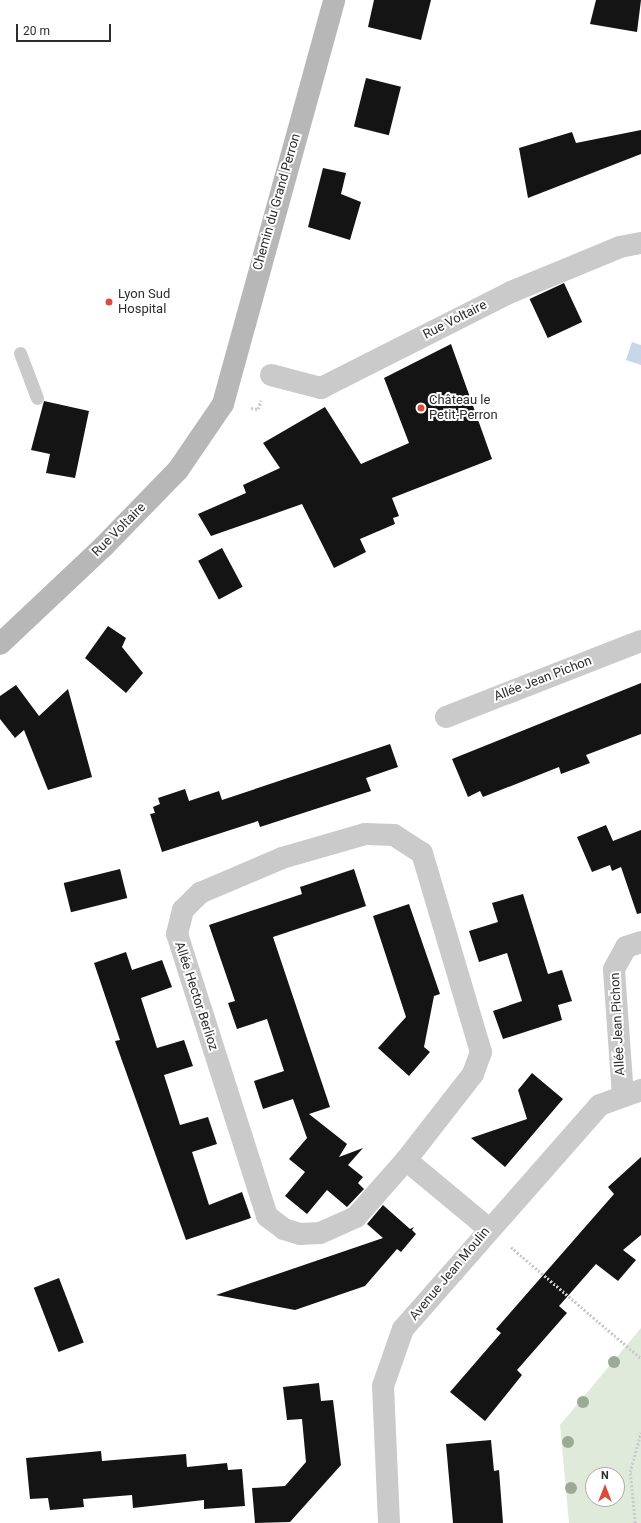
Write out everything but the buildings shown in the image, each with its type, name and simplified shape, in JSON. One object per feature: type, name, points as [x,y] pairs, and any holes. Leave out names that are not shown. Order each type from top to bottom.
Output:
[{"type":"street","name":"Chemin du Grand Perron","points":[[223,404],[334,0]]},
{"type":"street","name":"Rue Voltaire","points":[[271,375],[321,388],[511,292],[620,247],[641,243]]},
{"type":"street","name":"Rue Voltaire","points":[[0,644],[104,546],[178,470],[223,404]]},
{"type":"street","name":"Allée Jean Pichon","points":[[446,717],[641,640]]},
{"type":"street","name":"Allée Hector Berlioz","points":[[365,834],[394,836],[422,853],[481,1052],[473,1074],[406,1160],[356,1217],[320,1232],[300,1234],[284,1229],[267,1216],[177,934],[183,910],[200,893],[282,858],[365,834]]},
{"type":"street","name":"Allée Jean Pichon","points":[[632,1093],[614,968],[626,948],[641,942]]},
{"type":"street","name":"Avenue Jean Moulin","points":[[389,1523],[383,1386],[403,1329],[488,1228],[600,1105],[632,1093]]},
{"type":"street","points":[[406,1160],[488,1228]]},
{"type":"lane","points":[[20,353],[37,398]]},
{"type":"path","points":[[488,1228],[641,1358]]},
{"type":"path","points":[[635,1523],[630,1472],[641,1432]]},
{"type":"green space","points":[[641,1328],[641,1523],[569,1523],[560,1425]]},
{"type":"water","points":[[632,342],[641,345],[641,365],[626,360]]},
{"type":"place","name":"Lyon Sud Hospital","points":[[109,302]]},
{"type":"place","name":"Château le Petit-Perron","points":[[421,408]]}]
